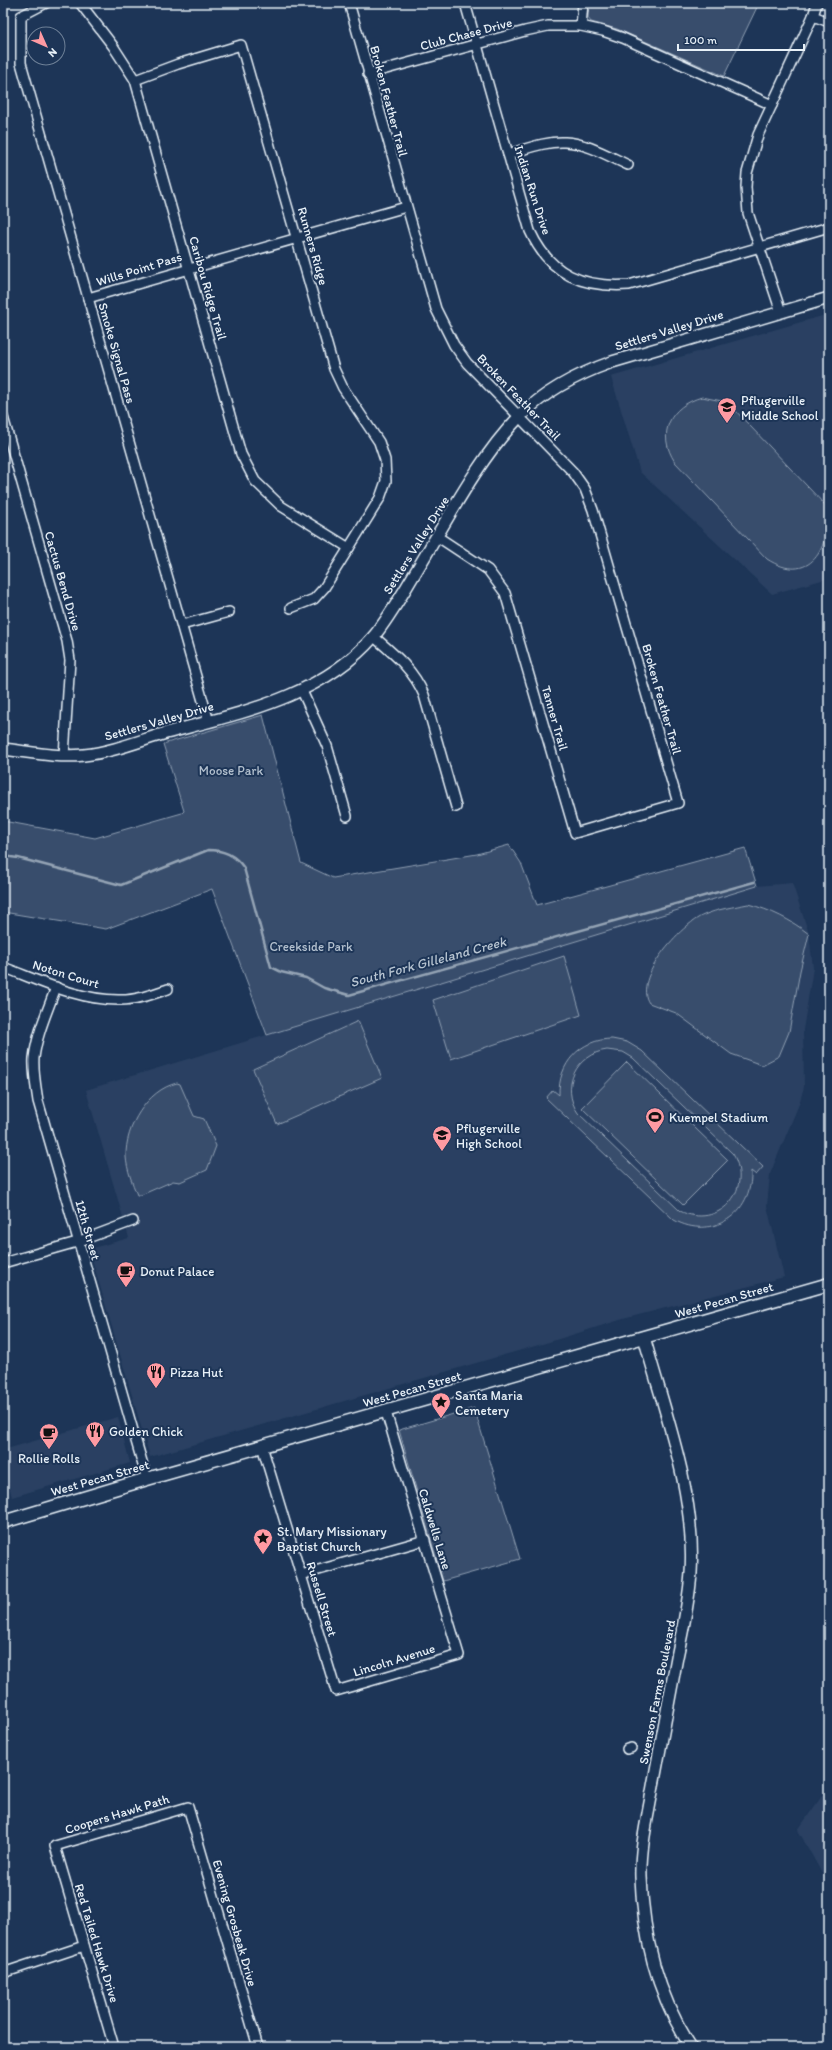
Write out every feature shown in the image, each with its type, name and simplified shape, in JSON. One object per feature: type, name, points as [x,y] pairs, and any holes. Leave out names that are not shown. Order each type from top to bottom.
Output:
[{"type":"main road","name":"West Pecan Street","points":[[3,1522],[147,1479],[386,1412],[829,1284]]},
{"type":"street","name":"Smoke Signal Pass","points":[[46,3],[21,16],[21,63],[209,722]]},
{"type":"street","name":"Caribou Ridge Trail","points":[[80,3],[113,46],[134,80],[241,454],[255,481],[281,506],[349,548]]},
{"type":"street","name":"Broken Feather Trail","points":[[349,3],[406,208],[436,309],[445,330],[468,363],[520,416],[581,482],[589,499],[678,803]]},
{"type":"street","name":"Indian Run Drive","points":[[465,3],[530,231],[535,242],[551,262],[574,278],[592,284],[608,286],[629,285],[829,227]]},
{"type":"street","points":[[581,26],[583,3]]},
{"type":"street","points":[[781,312],[748,213],[746,187],[751,156],[772,105],[813,16],[817,3]]},
{"type":"street","points":[[813,16],[829,22]]},
{"type":"street","name":"Club Chase Drive","points":[[368,74],[548,26],[581,26],[623,38],[772,105]]},
{"type":"street","name":"Runners Ridge","points":[[134,80],[178,64],[241,45],[334,369],[343,388],[379,442],[385,460],[386,481],[380,498],[324,588],[314,599],[290,608]]},
{"type":"street","points":[[508,154],[545,144],[564,142],[579,144],[628,165]]},
{"type":"street","name":"Wills Point Pass","points":[[88,298],[297,237],[406,208]]},
{"type":"street","name":"Settlers Valley Drive","points":[[3,749],[64,756],[101,752],[209,722],[278,701],[302,691],[333,672],[373,636],[398,602],[482,463],[500,438],[520,416],[548,393],[588,370],[829,298]]},
{"type":"street","name":"Cactus Bend Drive","points":[[3,417],[67,641],[70,660],[64,756]]},
{"type":"street","name":"Tanner Trail","points":[[438,537],[488,570],[504,593],[575,832],[678,803]]},
{"type":"street","points":[[182,625],[229,612]]},
{"type":"street","points":[[373,636],[404,664],[419,684],[424,695],[456,807]]},
{"type":"street","points":[[302,691],[327,746],[347,816]]},
{"type":"street","name":"Noton Court","points":[[3,967],[56,987],[93,998],[121,1000],[144,997],[168,989]]},
{"type":"street","name":"12th Street","points":[[56,987],[38,1037],[34,1058],[34,1079],[38,1101],[77,1242],[147,1479]]},
{"type":"street","points":[[3,1263],[77,1242],[133,1221]]},
{"type":"street","name":"Swenson Farms Boulevard","points":[[644,1338],[683,1477],[692,1536],[691,1574],[686,1610],[647,1816],[642,1856],[642,1900],[650,1954],[657,1978],[679,2028],[691,2047]]},
{"type":"street","name":"Caldwells Lane","points":[[386,1412],[459,1655]]},
{"type":"street","name":"Russell Street","points":[[262,1446],[336,1691]]},
{"type":"street","points":[[301,1575],[425,1540]]},
{"type":"street","name":"Lincoln Avenue","points":[[336,1691],[459,1655]]},
{"type":"street","name":"Coopers Hawk Path","points":[[54,1846],[188,1807]]},
{"type":"street","name":"Evening Grosbeak Drive","points":[[188,1807],[258,2047]]},
{"type":"street","name":"Red Tailed Hawk Drive","points":[[54,1846],[114,2047]]},
{"type":"street","points":[[3,1973],[84,1946]]},
{"type":"shaded area","name":"Pflugerville Middle School","points":[[829,314],[829,578],[772,594],[640,472],[611,377]]},
{"type":"shaded area","name":"Pflugerville High School","points":[[792,883],[809,934],[813,968],[803,1030],[804,1087],[799,1104],[770,1174],[767,1206],[784,1277],[623,1319],[549,1342],[150,1457],[90,1252],[93,1248],[129,1238],[86,1090],[757,886]]},
{"type":"shaded area","points":[[118,1417],[130,1463],[12,1497],[3,1463],[3,1450]]},
{"type":"shaded area","points":[[829,1786],[829,1886],[798,1830]]},
{"type":"green space","points":[[589,3],[759,3],[724,76],[617,29],[591,22],[588,18]]},
{"type":"green space","points":[[702,397],[722,401],[732,407],[826,506],[827,522],[821,549],[814,559],[806,565],[795,568],[782,566],[767,559],[675,462],[669,451],[667,441],[669,422],[674,414],[682,407],[691,401]]},
{"type":"green space","name":"Creekside Park","points":[[263,715],[301,863],[333,878],[477,854],[509,845],[521,863],[537,905],[745,848],[757,886],[267,1035],[212,889],[106,929],[3,912],[3,821],[95,838],[182,813],[184,811],[163,744]]},
{"type":"green space","points":[[748,904],[765,909],[780,916],[809,934],[800,971],[789,1032],[779,1056],[762,1065],[731,1054],[676,1013],[649,1003],[646,993],[647,980],[653,967],[672,940],[683,929],[694,920],[709,913]]},
{"type":"green space","points":[[564,956],[581,1015],[451,1059],[433,1000]]},
{"type":"green space","points":[[358,1021],[382,1078],[277,1124],[253,1069]]},
{"type":"green space","points":[[612,1039],[627,1042],[642,1051],[763,1167],[756,1175],[751,1171],[750,1186],[745,1200],[738,1211],[728,1220],[716,1225],[702,1227],[688,1226],[674,1220],[546,1098],[553,1090],[559,1095],[562,1073],[573,1055],[590,1043]],"holes":[[[607,1050],[623,1052],[633,1058],[733,1154],[738,1168],[739,1181],[729,1204],[719,1211],[707,1215],[694,1216],[680,1211],[578,1113],[573,1103],[571,1083],[574,1073],[579,1065],[596,1053]]]},
{"type":"green space","name":"Kuempel Stadium","points":[[627,1062],[728,1160],[683,1205],[582,1108]]},
{"type":"green space","points":[[177,1083],[180,1084],[194,1116],[204,1119],[216,1146],[207,1170],[180,1182],[173,1181],[141,1195],[137,1195],[130,1176],[126,1157],[129,1134],[140,1111],[147,1102],[156,1093]]},
{"type":"green space","points":[[474,1408],[520,1559],[443,1581],[399,1430]]},
{"type":"waterway","name":"South Fork Gilleland Creek","points":[[3,856],[18,858],[121,885],[208,850],[229,854],[241,863],[244,868],[271,967],[281,972],[306,978],[324,988],[349,995],[754,882]]},
{"type":"place","name":"Pflugerville Middle School","points":[[727,424]]},
{"type":"place","name":"Kuempel Stadium","points":[[655,1134]]},
{"type":"place","name":"Pflugerville High School","points":[[442,1152]]},
{"type":"place","name":"Donut Palace","points":[[126,1288]]},
{"type":"place","name":"Pizza Hut","points":[[156,1389]]},
{"type":"place","name":"Santa Maria Cemetery","points":[[441,1419]]},
{"type":"place","name":"Golden Chick","points":[[95,1448]]},
{"type":"place","name":"Rollie Rolls","points":[[49,1450]]},
{"type":"place","name":"St. Mary Missionary Baptist Church","points":[[263,1555]]},
{"type":"park label","name":"Moose Park","points":[[231,770]]}]
